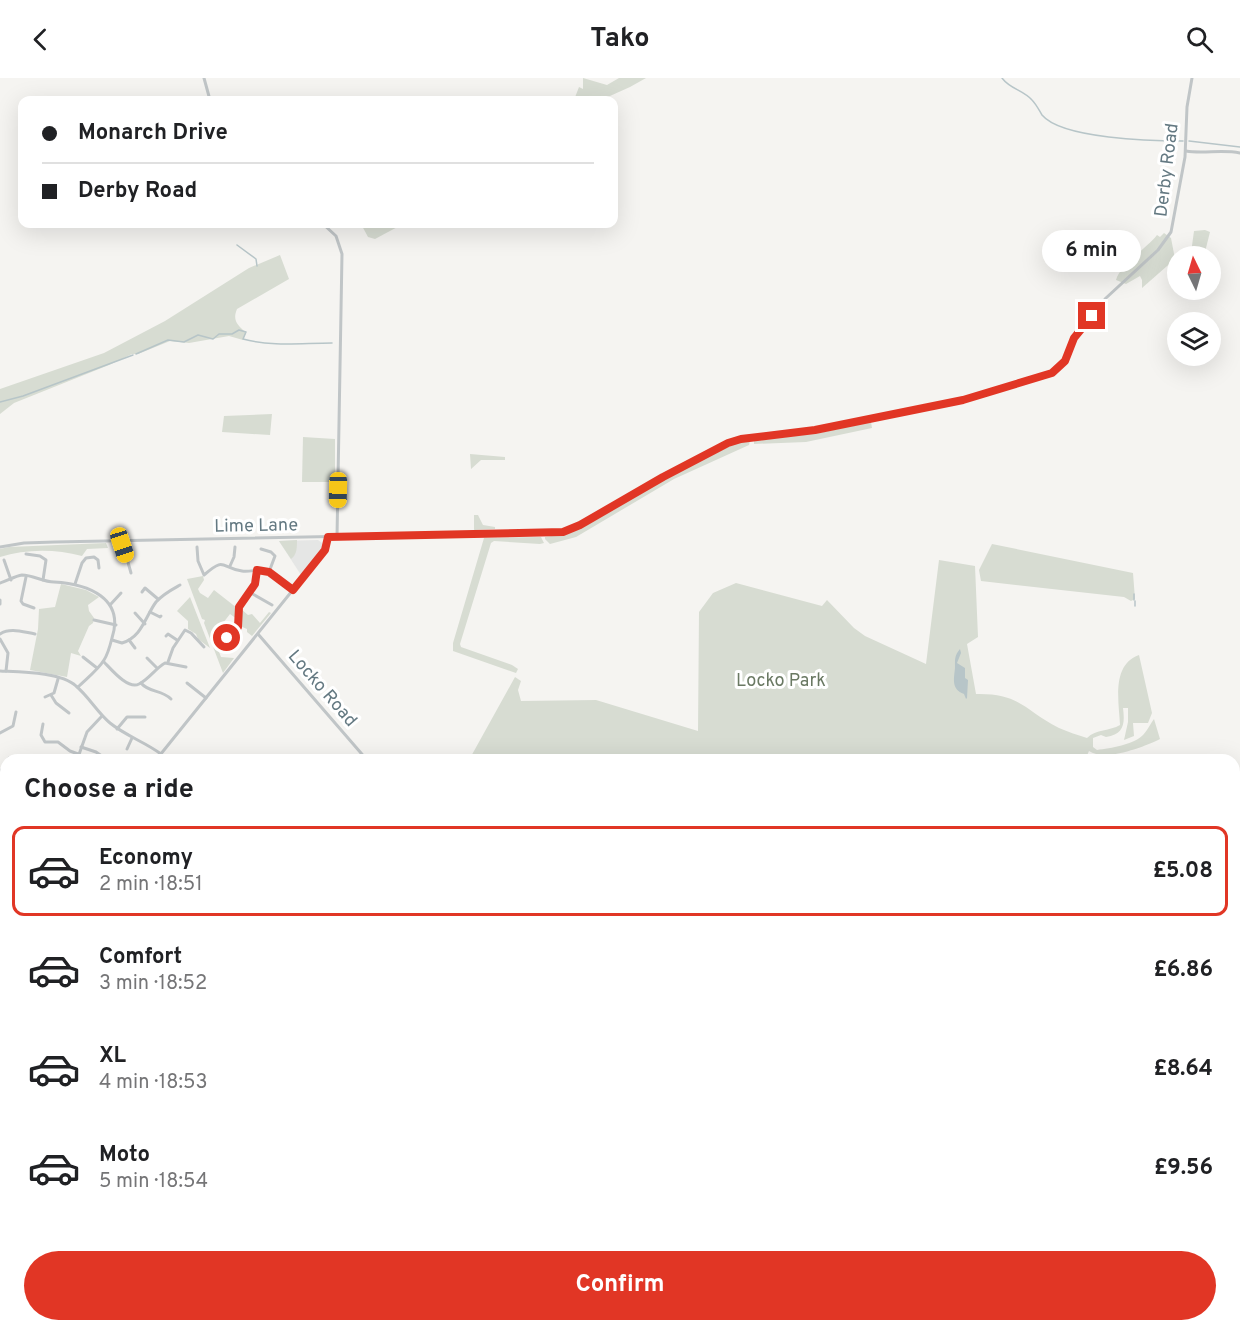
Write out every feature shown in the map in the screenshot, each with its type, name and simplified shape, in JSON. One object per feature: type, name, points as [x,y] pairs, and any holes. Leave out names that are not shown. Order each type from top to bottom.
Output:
[{"type":"street","points":[[204,78],[209,96]]},
{"type":"street","name":"Derby Road","points":[[337,537],[563,532],[580,525],[728,443],[741,439],[815,430],[963,400],[1052,373],[1065,361],[1074,338],[1106,298],[1158,250],[1169,236],[1175,217],[1186,151],[1187,106],[1192,78]]},
{"type":"street","points":[[1186,151],[1240,153]]},
{"type":"street","points":[[327,228],[336,236],[342,254],[337,537]]},
{"type":"street","points":[[0,670],[68,680],[78,687],[102,716],[117,729],[162,754],[325,550],[328,537]]},
{"type":"street","name":"Lime Lane","points":[[0,547],[24,543],[337,537]]},
{"type":"street","points":[[122,541],[131,573]]},
{"type":"street","points":[[197,547],[196,553],[204,575],[214,566],[221,564],[243,571],[269,572],[293,590]]},
{"type":"street","points":[[230,566],[235,547]]},
{"type":"street","points":[[264,548],[275,556],[269,572]]},
{"type":"street","points":[[26,554],[44,557],[49,561],[43,581]]},
{"type":"street","points":[[75,584],[82,562],[86,558],[94,557],[98,560],[99,568]]},
{"type":"street","points":[[4,560],[11,580]]},
{"type":"street","points":[[231,645],[229,639],[238,627],[239,607],[255,584],[257,570]]},
{"type":"street","points":[[0,584],[18,576],[75,584],[91,590],[110,605],[116,617],[116,625],[104,661],[78,687]]},
{"type":"street","points":[[27,576],[21,601],[34,608]]},
{"type":"street","points":[[112,640],[121,643],[129,640],[144,624],[159,600],[180,585]]},
{"type":"street","points":[[142,592],[145,588],[159,600]]},
{"type":"street","points":[[251,592],[272,604]]},
{"type":"street","points":[[110,605],[121,593]]},
{"type":"street","points":[[150,612],[161,616]]},
{"type":"street","points":[[135,613],[144,624]]},
{"type":"street","points":[[94,620],[116,625]]},
{"type":"street","points":[[0,634],[14,630],[35,634]]},
{"type":"street","points":[[168,662],[182,632],[188,630],[204,647]]},
{"type":"street","points":[[166,636],[168,634],[177,640]]},
{"type":"street","name":"Locko Road","points":[[258,634],[362,754]]},
{"type":"street","points":[[0,639],[8,653],[6,671]]},
{"type":"street","points":[[129,640],[135,648]]},
{"type":"street","points":[[83,657],[97,668]]},
{"type":"street","points":[[147,658],[157,668]]},
{"type":"street","points":[[104,661],[128,684],[135,686],[168,662],[186,667]]},
{"type":"street","points":[[45,697],[51,695],[56,689],[58,678]]},
{"type":"street","points":[[141,683],[148,689],[168,693],[171,699]]},
{"type":"street","points":[[187,683],[206,698]]},
{"type":"street","points":[[51,695],[56,704],[69,713]]},
{"type":"street","points":[[0,733],[13,726],[16,712]]},
{"type":"street","points":[[42,724],[41,735],[45,741],[58,742],[78,754],[87,732],[102,716]]},
{"type":"street","points":[[117,729],[127,717],[145,717]]},
{"type":"street","points":[[127,749],[132,738]]},
{"type":"street","points":[[81,747],[99,754]]},
{"type":"shaded area","points":[[318,540],[322,543],[322,549],[301,575],[279,541]]},
{"type":"shaded area","points":[[960,649],[961,653],[957,663],[965,668],[965,678],[968,680],[966,699],[954,683],[955,658]]},
{"type":"green space","points":[[583,78],[607,85],[619,78],[646,78],[610,96],[576,96],[579,87],[583,89]]},
{"type":"green space","points":[[363,228],[396,228],[375,239],[368,237]]},
{"type":"green space","points":[[1194,231],[1210,232],[1206,246],[1192,246]]},
{"type":"green space","points":[[1164,233],[1171,238],[1173,246],[1167,246],[1167,266],[1142,288],[1140,276],[1126,284],[1116,280],[1118,274],[1128,263],[1157,235],[1160,237]]},
{"type":"green space","points":[[280,255],[289,279],[237,309],[236,320],[246,333],[243,340],[229,336],[189,343],[170,341],[138,354],[132,354],[14,403],[0,414],[0,389],[104,353],[165,321],[249,268]]},
{"type":"green space","points":[[272,414],[270,435],[222,432],[224,416]]},
{"type":"green space","points":[[871,422],[872,428],[806,442],[754,444],[754,441],[819,433]]},
{"type":"green space","points":[[303,437],[335,439],[335,482],[302,482]]},
{"type":"green space","points":[[750,441],[749,445],[674,479],[576,537],[550,544],[545,539],[545,537],[573,531],[696,462],[737,443]]},
{"type":"green space","points":[[470,454],[505,457],[505,460],[481,460],[471,469]]},
{"type":"green space","points":[[474,515],[478,515],[483,525],[495,527],[495,529],[474,530]]},
{"type":"green space","points":[[541,537],[544,543],[540,544],[494,541],[491,543],[460,644],[461,647],[512,665],[518,669],[516,673],[453,651],[453,643],[484,538]]},
{"type":"green space","points":[[297,540],[296,553],[291,559],[279,541]]},
{"type":"green space","points":[[106,543],[108,548],[87,549],[82,556],[41,551],[20,552],[0,557],[0,549],[9,547]]},
{"type":"green space","points":[[992,544],[1133,573],[1135,599],[1131,601],[1124,597],[981,581],[979,570]]},
{"type":"green space","name":"Locko Park","points":[[939,560],[975,566],[978,637],[967,644],[976,694],[1003,696],[1022,704],[1059,728],[1087,738],[1120,725],[1118,695],[1120,675],[1130,660],[1139,655],[1152,713],[1148,723],[1133,723],[1134,736],[1124,740],[1128,708],[1123,708],[1124,719],[1120,731],[1112,736],[1101,735],[1093,738],[1093,747],[1097,750],[1122,746],[1134,741],[1143,735],[1154,719],[1160,739],[1114,754],[1096,754],[1089,751],[1088,754],[472,754],[515,677],[521,681],[518,690],[521,701],[596,700],[698,731],[699,612],[713,593],[736,583],[822,606],[827,600],[865,636],[926,664]]},
{"type":"green space","points":[[203,576],[204,580],[198,589],[200,593],[208,598],[214,590],[237,608],[237,619],[230,614],[213,636],[221,657],[234,658],[223,673],[204,623],[205,620],[202,619],[187,579]]},
{"type":"green space","points":[[61,584],[86,590],[99,597],[88,605],[94,618],[93,623],[89,626],[78,651],[81,656],[71,653],[67,677],[30,670],[38,629],[39,609],[55,607]]},
{"type":"green space","points":[[190,597],[210,648],[188,629],[188,621],[177,611]]},
{"type":"green space","points":[[241,609],[248,615],[252,614],[260,623],[269,612],[271,613],[252,636],[247,629],[240,626]]},
{"type":"waterway","points":[[1002,78],[1035,103],[1042,115],[1053,123],[1068,129],[1109,137],[1183,141]]},
{"type":"waterway","points":[[1189,141],[1240,147]]},
{"type":"waterway","points":[[237,245],[256,259],[257,266]]},
{"type":"waterway","points":[[136,354],[168,340],[184,342],[198,335],[213,339],[219,334],[232,334],[239,330],[246,332],[243,339],[265,343],[332,343]]},
{"type":"waterway","points":[[0,402],[23,396],[133,355]]},
{"type":"waterway","points":[[1134,594],[1134,600]]},
{"type":"waterway","points":[[1135,601],[1135,606]]},
{"type":"route","points":[[227,638],[231,639],[237,630],[239,607],[254,589],[257,570],[273,574],[293,590],[325,550],[328,537],[563,532],[580,525],[695,459],[728,443],[741,439],[815,430],[903,413],[963,400],[1052,373],[1065,361],[1076,334],[1092,316]]}]
